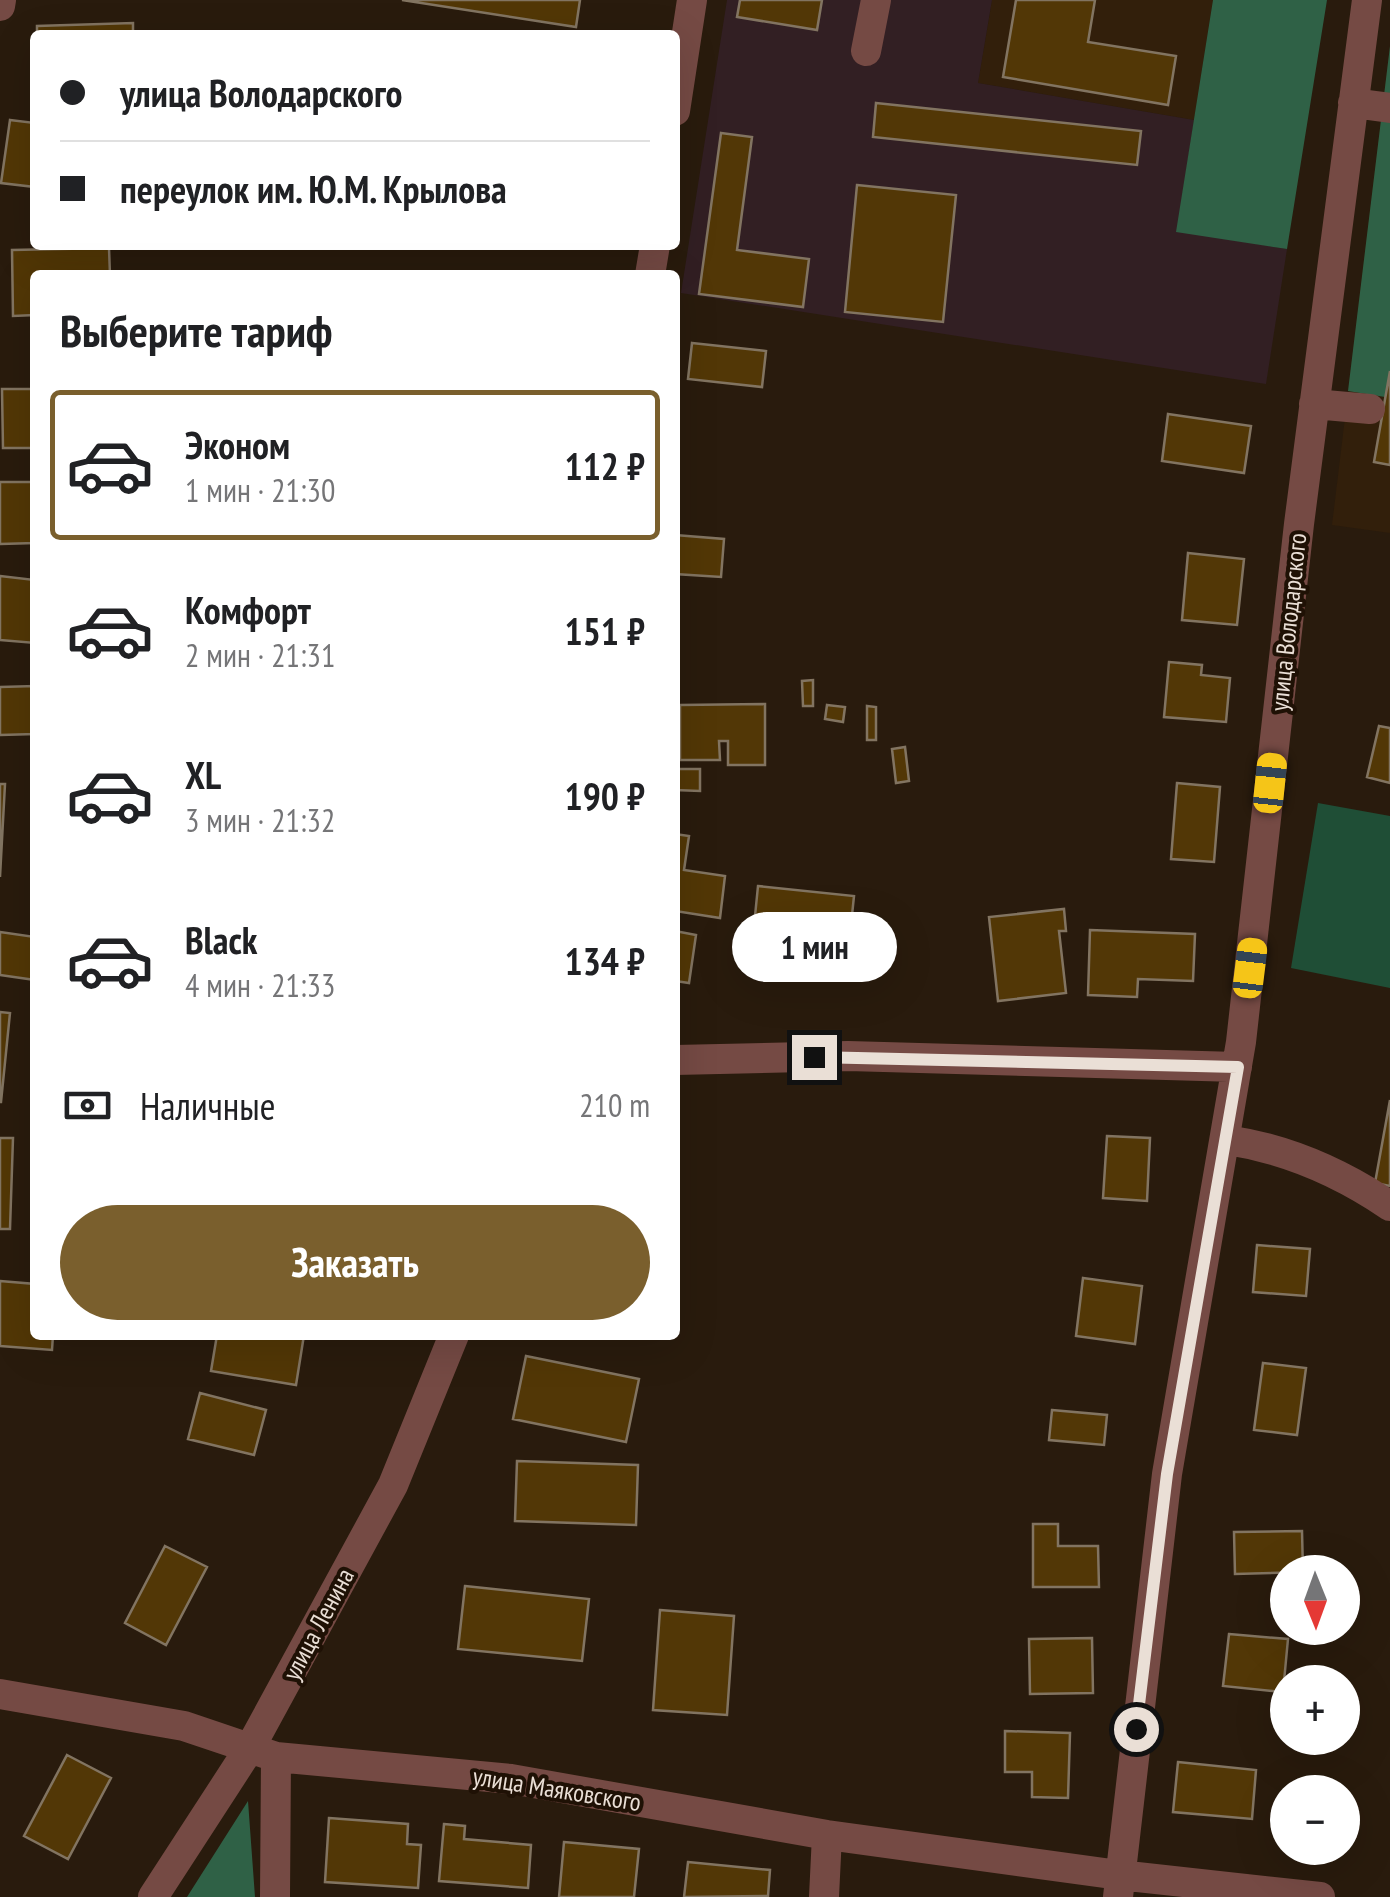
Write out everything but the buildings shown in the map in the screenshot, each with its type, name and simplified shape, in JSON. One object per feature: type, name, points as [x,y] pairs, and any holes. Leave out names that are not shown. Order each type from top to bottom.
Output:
[{"type":"street","points":[[680,78],[692,0]]},
{"type":"street","points":[[866,52],[876,0]]},
{"type":"street","name":"улица Володарского","points":[[1118,1886],[1167,1474],[1238,1067],[1314,404],[1367,0]]},
{"type":"street","points":[[1353,103],[1390,108]]},
{"type":"street","points":[[1314,404],[1370,410]]},
{"type":"street","points":[[680,1060],[848,1056],[1238,1067]]},
{"type":"street","points":[[1227,1140],[1286,1152],[1350,1179],[1390,1206]]},
{"type":"street","name":"улица Ленина","points":[[153,1897],[264,1751],[393,1485],[452,1340]]},
{"type":"street","name":"улица Маяковского","points":[[0,1694],[184,1726],[264,1751],[511,1779],[1118,1886],[1320,1897]]},
{"type":"street","points":[[264,1751],[275,1897]]},
{"type":"street","points":[[824,1897],[827,1835]]},
{"type":"shaded area","points":[[727,0],[992,0],[978,83],[1194,120],[1177,231],[1287,249],[1266,384],[681,293]]},
{"type":"shaded area","points":[[992,0],[1213,0],[1194,120],[978,83]]},
{"type":"shaded area","points":[[1390,46],[1390,533],[1332,525]]},
{"type":"green space","points":[[1213,0],[1327,0],[1287,249],[1176,232]]},
{"type":"green space","points":[[1390,46],[1390,371],[1385,397],[1348,391]]},
{"type":"green space","points":[[1318,803],[1390,816],[1390,988],[1291,968]]},
{"type":"green space","points":[[248,1801],[255,1897],[187,1897]]},
{"type":"route","points":[[814,1057],[1238,1067],[1167,1474],[1136,1729]]}]
